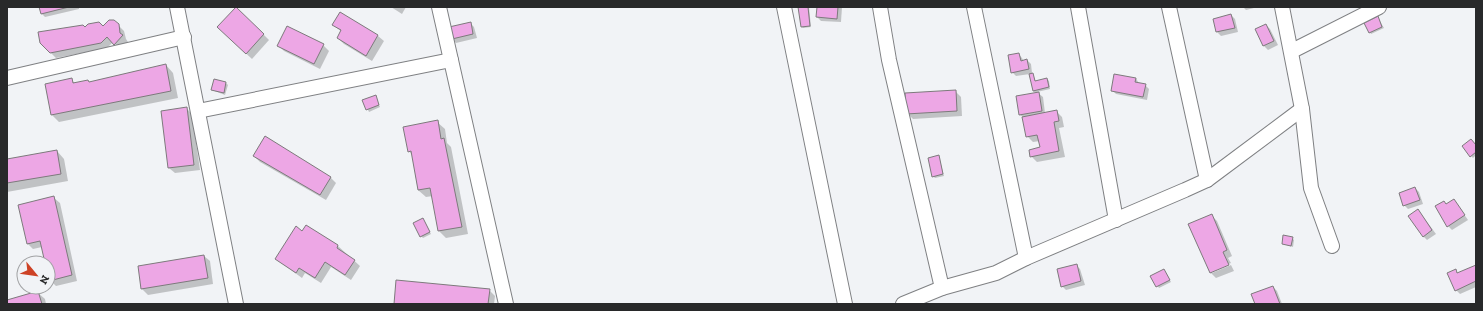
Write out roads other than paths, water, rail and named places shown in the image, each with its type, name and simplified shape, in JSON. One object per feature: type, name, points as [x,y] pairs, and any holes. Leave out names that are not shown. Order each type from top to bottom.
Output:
[{"type":"street","points":[[176,7],[184,38],[236,304]]},
{"type":"street","points":[[439,7],[506,304]]},
{"type":"street","points":[[784,7],[845,304]]},
{"type":"street","points":[[880,7],[889,60],[942,288]]},
{"type":"street","points":[[974,7],[1026,258]]},
{"type":"street","points":[[1078,7],[1116,220]]},
{"type":"street","points":[[1169,7],[1206,180]]},
{"type":"street","points":[[1282,7],[1292,51],[1302,109],[1311,188],[1332,246]]},
{"type":"street","points":[[1292,51],[1379,7]]},
{"type":"street","points":[[7,78],[184,38]]},
{"type":"street","points":[[198,111],[451,60]]},
{"type":"street","points":[[903,304],[942,288],[996,273],[1026,258],[1206,180],[1302,109]]}]
